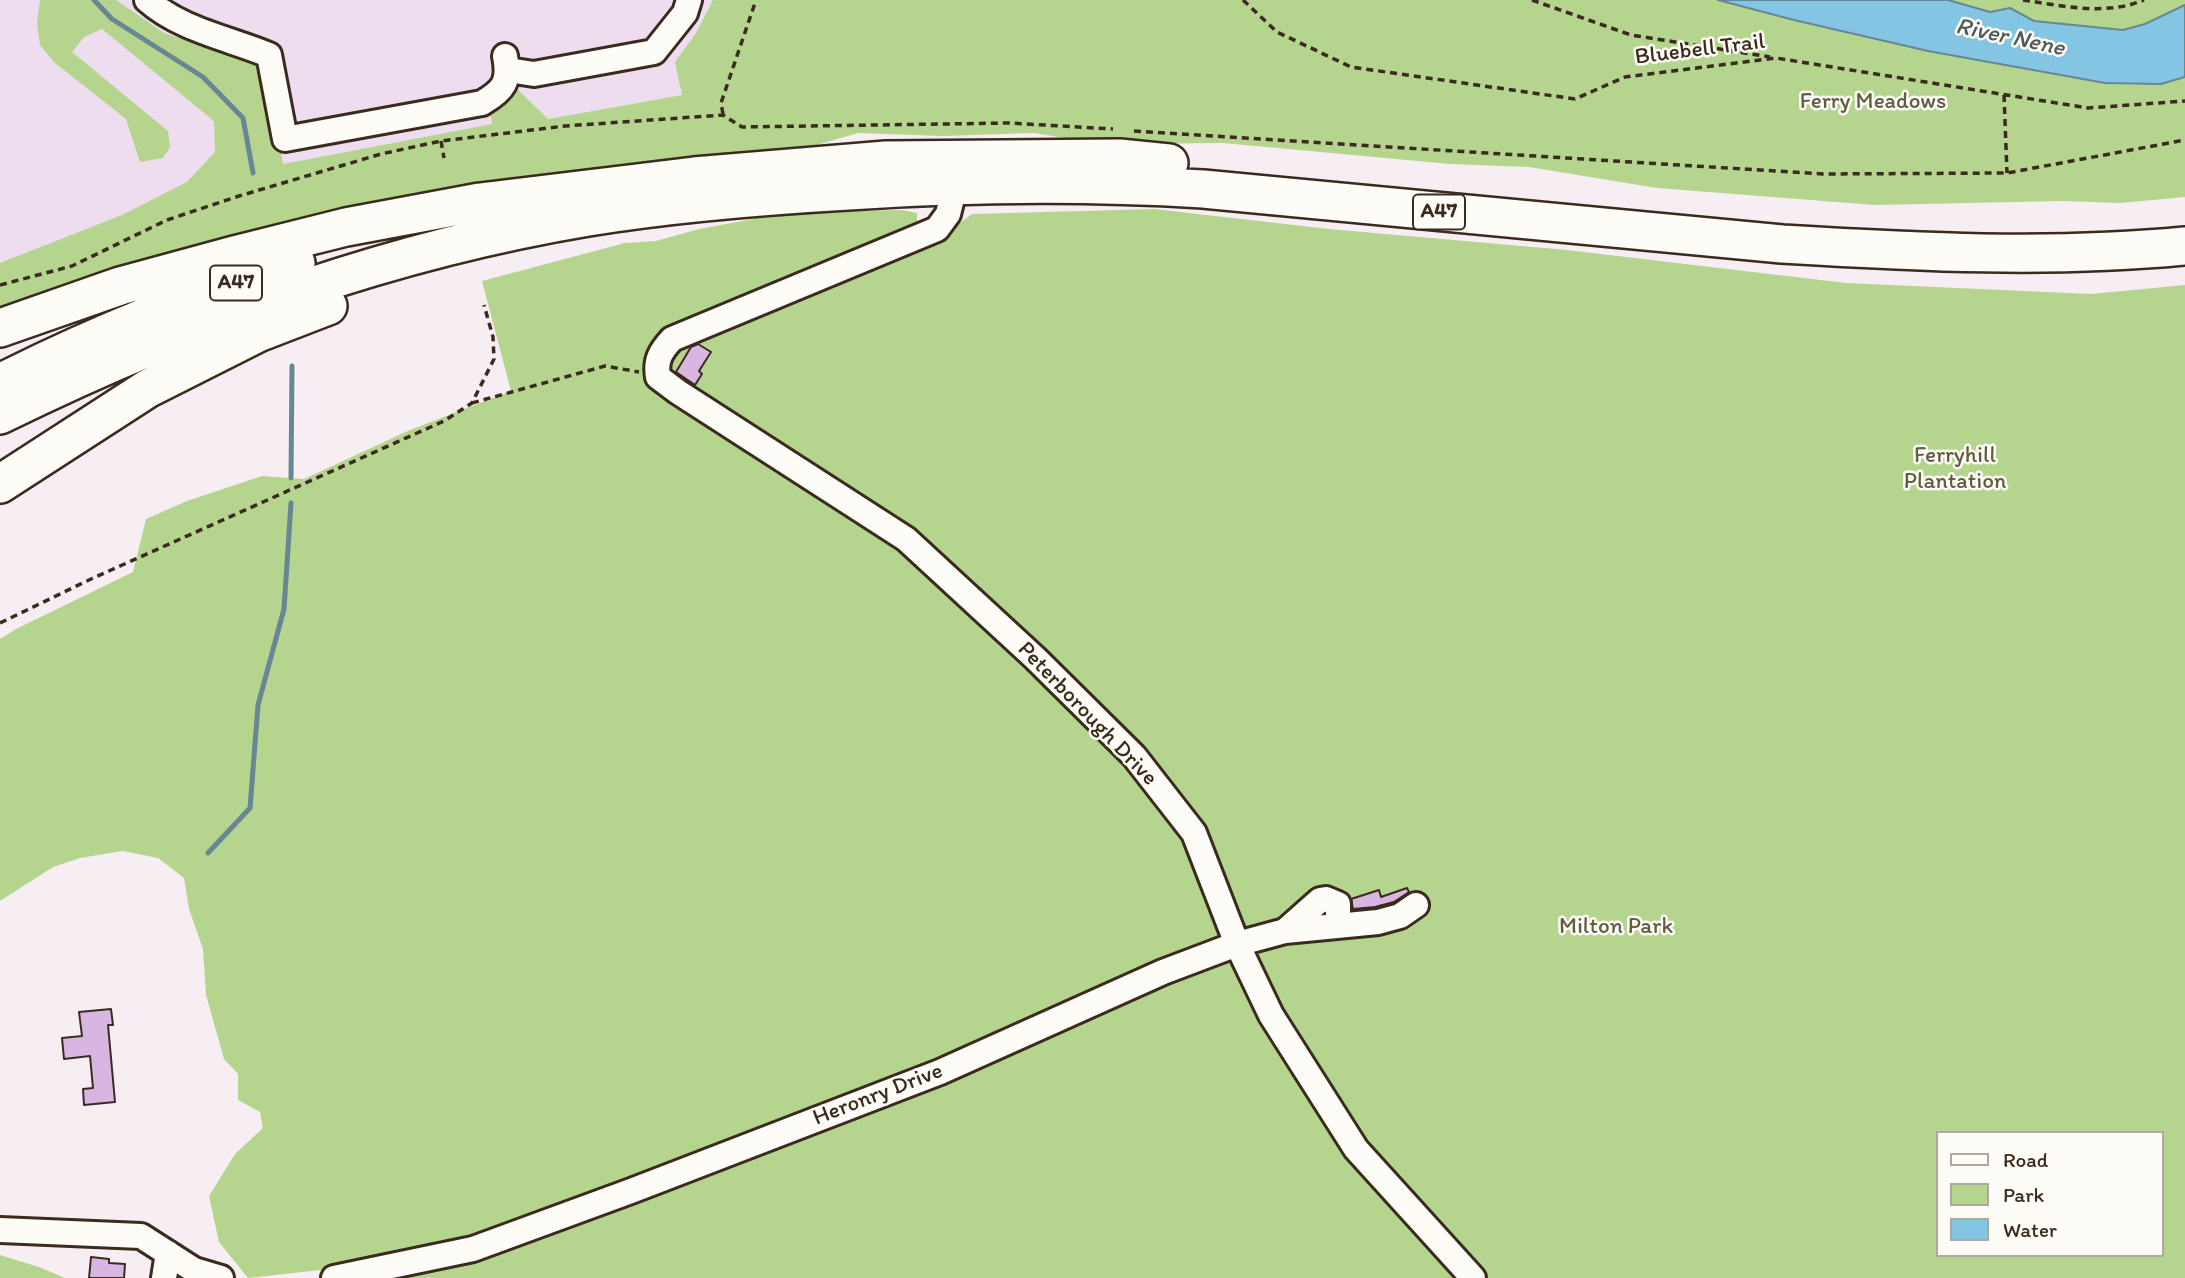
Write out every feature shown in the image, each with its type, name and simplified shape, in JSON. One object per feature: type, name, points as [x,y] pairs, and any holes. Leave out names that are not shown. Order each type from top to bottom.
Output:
[{"type":"highway","name":"A47","points":[[0,383],[141,319],[253,276],[351,246],[482,213],[693,189],[886,160],[1119,158],[1794,225],[2047,232],[2185,222]]},
{"type":"highway","name":"A47","points":[[0,328],[121,286],[345,227],[480,202],[693,189],[755,196],[955,186],[1122,184],[1203,189],[1768,243],[1874,250],[1945,253],[2072,252],[2185,246]]},
{"type":"highway","name":"A47","points":[[0,415],[136,351],[267,302],[356,273],[450,247],[586,218],[693,189]]},
{"type":"highway","name":"A47","points":[[0,484],[146,388],[258,333],[360,293],[454,266],[604,230],[693,189]]},
{"type":"street","points":[[147,0],[184,24],[269,55],[285,139],[482,103],[499,94],[506,79],[506,63],[534,75],[654,52],[685,13],[689,0]]},
{"type":"street","points":[[658,377],[656,365],[662,350],[672,339],[937,229],[948,214],[955,186]]},
{"type":"street","name":"Peterborough Drive","points":[[658,377],[906,540],[1045,667],[1134,756],[1194,833],[1237,944],[1271,1015],[1356,1149],[1473,1278]]},
{"type":"street","name":"Heronry Drive","points":[[334,1278],[473,1249],[631,1191],[940,1072],[1163,972],[1237,944],[1285,931],[1378,922],[1400,916],[1416,905]]},
{"type":"street","points":[[0,1230],[141,1236],[194,1270],[221,1278]]},
{"type":"street","points":[[164,1278],[169,1253]]},
{"type":"path","points":[[723,115],[721,103],[756,0]]},
{"type":"path","name":"Bluebell Trail","points":[[1243,0],[1277,32],[1351,67],[1575,99],[1625,77],[1776,58],[2088,108],[2185,101]]},
{"type":"path","points":[[1532,0],[1631,35],[1776,58]]},
{"type":"path","points":[[2023,0],[2105,9],[2144,0]]},
{"type":"path","points":[[2004,94],[2007,173]]},
{"type":"path","points":[[0,285],[72,266],[167,220],[239,196],[381,154],[441,141],[565,126],[723,115],[742,127],[1009,123],[1119,130]]},
{"type":"path","points":[[1133,131],[1823,174],[2007,173],[2185,140]]},
{"type":"path","points":[[441,141],[444,158]]},
{"type":"path","points":[[472,403],[494,359],[493,337],[484,305]]},
{"type":"path","points":[[0,623],[91,579],[444,421],[472,403],[605,366],[658,377]]},
{"type":"shaded area","points":[[0,0],[713,0],[696,33],[676,61],[682,95],[548,119],[504,103],[492,124],[283,164],[0,266]]},
{"type":"green space","name":"Ferry Meadows","points":[[40,0],[116,0],[164,33],[266,67],[283,164],[492,124],[490,111],[504,102],[513,85],[548,119],[682,95],[675,62],[696,33],[713,0],[2185,0],[2185,197],[2120,203],[2063,201],[1875,205],[1657,188],[1529,167],[1450,164],[1223,143],[1103,144],[1034,133],[943,136],[858,133],[813,146],[667,159],[505,186],[0,316],[0,263],[122,215],[187,182],[215,152],[214,121],[102,29],[84,37],[72,52],[168,131],[170,147],[163,158],[140,162],[126,119],[55,63],[40,45],[37,23]]},
{"type":"green space","points":[[1154,209],[1329,229],[1567,250],[1846,283],[2091,294],[2185,285],[2185,1278],[381,1278],[466,1262],[521,1246],[853,1119],[1028,1043],[964,1058],[472,1240],[356,1266],[248,1278],[219,1242],[209,1196],[235,1154],[263,1128],[260,1112],[238,1100],[238,1074],[224,1059],[206,995],[203,949],[189,909],[184,878],[158,858],[123,851],[80,858],[53,867],[0,901],[0,639],[133,572],[146,519],[187,501],[262,476],[304,479],[410,430],[511,391],[482,281],[625,243],[656,241],[699,229],[802,212],[902,210],[917,213],[917,229],[945,234],[972,214]]},
{"type":"green space","points":[[0,1255],[39,1267],[65,1278],[0,1278]]},
{"type":"water","name":"River Nene","points":[[1718,0],[1948,0],[1990,12],[2010,8],[2034,21],[2123,30],[2145,24],[2185,5],[2185,77],[2161,84],[2105,83],[1928,51]]},
{"type":"building","points":[[698,344],[711,352],[699,371],[702,374],[695,385],[676,372],[691,347]]},
{"type":"building","points":[[1407,888],[1409,892],[1394,902],[1353,909],[1351,899],[1379,890],[1381,897]]},
{"type":"building","points":[[111,1009],[113,1025],[108,1025],[115,1102],[84,1105],[83,1089],[93,1088],[90,1056],[64,1059],[62,1038],[82,1036],[79,1012]]},
{"type":"building","points":[[91,1257],[109,1259],[109,1263],[125,1264],[124,1278],[89,1278]]},
{"type":"waterway","points":[[94,0],[112,19],[203,77],[243,118],[253,173]]},
{"type":"waterway","points":[[291,478],[292,366]]},
{"type":"waterway","points":[[208,853],[250,808],[258,705],[284,609],[291,503]]},
{"type":"park label","name":"Ferryhill Plantation","points":[[1955,469]]},
{"type":"park label","name":"Milton Park","points":[[1616,927]]}]
